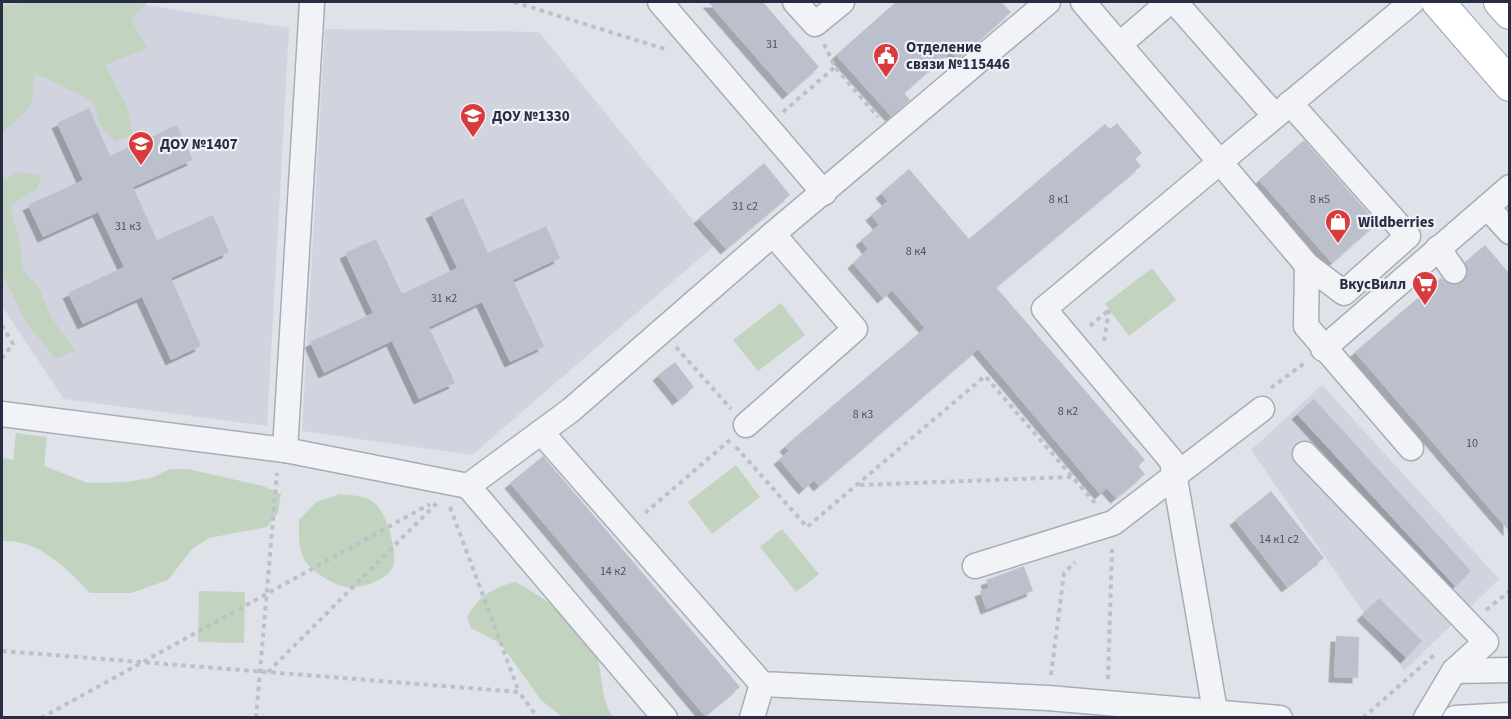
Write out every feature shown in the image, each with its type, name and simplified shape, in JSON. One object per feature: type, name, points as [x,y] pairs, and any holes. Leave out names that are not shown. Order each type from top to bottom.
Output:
[{"type":"main road","points":[[1438,2],[1509,85]]},
{"type":"main road","points":[[1500,2],[1509,13]]},
{"type":"lane","points":[[282,450],[312,2]]},
{"type":"lane","points":[[660,2],[824,193]]},
{"type":"lane","points":[[795,2],[815,24],[842,2]]},
{"type":"lane","points":[[457,490],[571,410],[773,234],[1048,2]]},
{"type":"lane","points":[[1083,2],[1307,265],[1344,293],[1408,236],[1175,2]]},
{"type":"lane","points":[[1120,44],[1169,2]]},
{"type":"lane","points":[[1215,711],[1172,461],[1033,307],[1220,162],[1412,2]]},
{"type":"lane","points":[[1323,349],[1509,187]]},
{"type":"lane","points":[[1487,207],[1509,232]]},
{"type":"lane","points":[[738,433],[855,329],[773,234]]},
{"type":"lane","points":[[1438,248],[1454,271]]},
{"type":"lane","points":[[1307,265],[1306,326],[1323,349],[1411,448]]},
{"type":"lane","points":[[975,566],[1113,523],[1263,410]]},
{"type":"lane","points":[[2,414],[282,450],[457,490],[665,717]]},
{"type":"lane","points":[[541,432],[762,684],[1048,698],[1280,717]]},
{"type":"lane","points":[[1305,454],[1486,642],[1454,671],[1426,717]]},
{"type":"lane","points":[[1454,671],[1509,670]]},
{"type":"lane","points":[[752,717],[762,684]]},
{"type":"lane","points":[[1455,717],[1509,715]]},
{"type":"path","points":[[514,2],[713,64]]},
{"type":"path","points":[[815,24],[835,67],[894,134]]},
{"type":"path","points":[[766,126],[835,67]]},
{"type":"path","points":[[2,325],[13,344],[2,358]]},
{"type":"path","points":[[662,331],[807,527],[860,485],[984,376],[1113,523],[1107,703]]},
{"type":"path","points":[[627,528],[738,433]]},
{"type":"path","points":[[256,717],[282,450]]},
{"type":"path","points":[[860,485],[1072,477]]},
{"type":"path","points":[[41,717],[457,490]]},
{"type":"path","points":[[268,672],[457,490]]},
{"type":"path","points":[[457,490],[519,692],[538,717]]},
{"type":"path","points":[[1048,698],[1064,573],[1080,556]]},
{"type":"path","points":[[2,651],[519,692]]},
{"type":"shaded area","name":"ДОУ №1407","points":[[2,2],[128,2],[289,28],[267,426],[64,399],[2,306]]},
{"type":"shaded area","name":"ДОУ №1330","points":[[325,29],[539,32],[714,246],[472,455],[302,431]]},
{"type":"shaded area","points":[[1322,385],[1499,579],[1404,671],[1251,450]]},
{"type":"green space","points":[[35,2],[148,2],[131,20],[148,48],[105,65],[127,107],[133,134],[115,142],[99,124],[94,102],[35,73],[31,106],[2,134],[2,6]]},
{"type":"green space","points":[[18,172],[41,176],[37,189],[10,206],[19,239],[23,270],[39,287],[51,317],[75,351],[56,359],[24,320],[7,282],[2,278],[2,180]]},
{"type":"green space","points":[[1152,268],[1176,300],[1129,336],[1105,304]]},
{"type":"green space","points":[[781,303],[805,335],[758,371],[733,340]]},
{"type":"green space","points":[[16,433],[47,437],[44,466],[88,483],[126,482],[151,478],[170,469],[188,469],[263,486],[281,494],[278,513],[267,527],[209,538],[192,549],[168,580],[131,593],[90,593],[62,565],[40,550],[28,545],[2,541],[2,458],[13,460]]},
{"type":"green space","points":[[736,465],[760,497],[712,534],[688,502]]},
{"type":"green space","points":[[340,494],[371,500],[380,509],[388,526],[394,549],[392,569],[376,582],[368,585],[348,587],[330,581],[318,574],[305,561],[301,551],[299,520],[316,502]]},
{"type":"green space","points":[[782,529],[819,574],[796,592],[760,547]]},
{"type":"green space","points":[[515,582],[564,614],[586,637],[598,660],[605,698],[614,717],[562,717],[541,700],[500,643],[471,628],[467,618],[475,605],[493,590]]},
{"type":"green space","points":[[199,591],[245,592],[244,643],[198,642]]},
{"type":"building","points":[[708,2],[763,2],[819,67],[788,94]]},
{"type":"building","points":[[896,2],[1001,2],[1011,12],[958,59],[951,51],[904,93],[910,100],[891,116],[836,55]]},
{"type":"building","points":[[89,108],[110,156],[177,125],[193,160],[133,187],[157,240],[213,215],[229,252],[171,278],[201,346],[171,360],[142,297],[83,324],[68,293],[124,267],[98,212],[43,237],[28,205],[83,180],[57,123]]},
{"type":"building","points":[[1117,123],[1142,153],[1135,159],[1141,166],[996,287],[1145,460],[1138,466],[1145,474],[1116,498],[1107,488],[1100,494],[978,349],[819,486],[814,480],[804,489],[779,459],[789,451],[785,446],[925,328],[892,290],[883,298],[853,263],[868,249],[861,240],[879,225],[871,215],[888,201],[881,193],[909,169],[969,239],[1105,124],[1110,129]]},
{"type":"building","points":[[1304,140],[1377,223],[1332,263],[1259,180]]},
{"type":"building","points":[[764,163],[790,195],[726,249],[699,218]]},
{"type":"building","points":[[463,198],[488,253],[546,226],[560,258],[513,280],[544,346],[510,362],[482,302],[429,327],[455,383],[419,399],[392,341],[324,373],[310,342],[373,313],[345,253],[376,239],[402,294],[457,268],[431,213]]},
{"type":"building","points":[[1485,245],[1509,273],[1509,531],[1355,352],[1441,278],[1449,284],[1463,282],[1468,270],[1465,262]]},
{"type":"building","points":[[675,362],[694,387],[678,400],[658,375]]},
{"type":"building","points":[[1314,399],[1471,571],[1455,586],[1297,414]]},
{"type":"building","points":[[543,456],[740,687],[705,716],[510,483]]},
{"type":"building","points":[[1271,491],[1324,558],[1287,587],[1235,520]]},
{"type":"building","points":[[1024,566],[1033,591],[986,609],[980,591],[989,588],[986,580]]},
{"type":"building","points":[[1379,598],[1422,641],[1406,658],[1362,615]]},
{"type":"building","points":[[1336,636],[1359,637],[1358,678],[1334,677]]},
{"type":"place","name":"Отделение связи №115446","points":[[886,79]]},
{"type":"place","name":"ДОУ №1330","points":[[473,139]]},
{"type":"place","name":"ДОУ №1407","points":[[141,167]]},
{"type":"place","name":"Wildberries","points":[[1338,245]]},
{"type":"place","name":"ВкусВилл","points":[[1425,307]]}]
